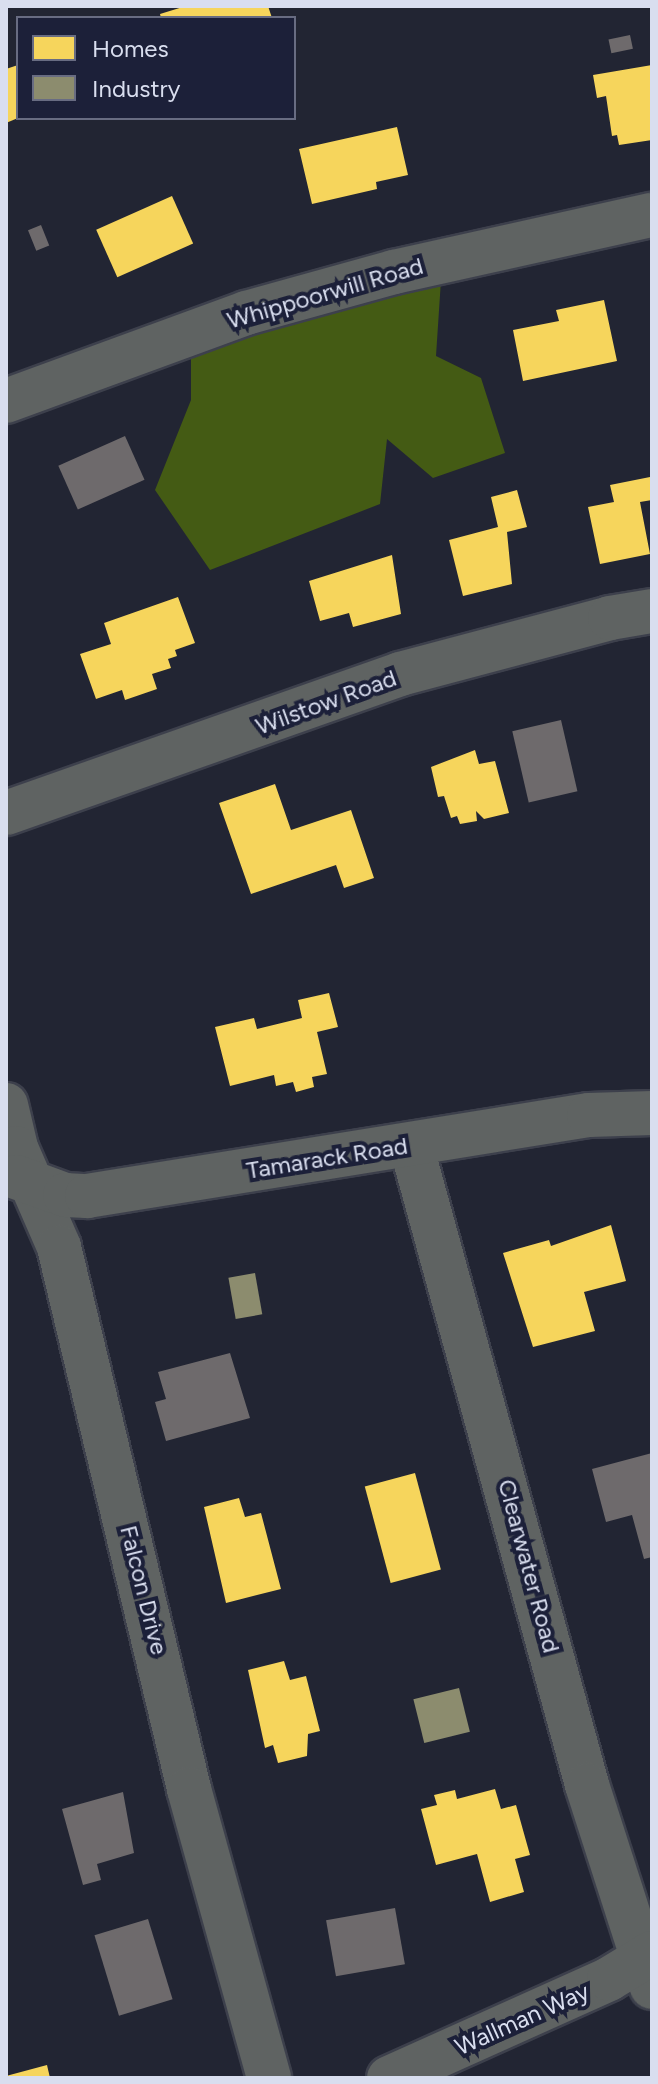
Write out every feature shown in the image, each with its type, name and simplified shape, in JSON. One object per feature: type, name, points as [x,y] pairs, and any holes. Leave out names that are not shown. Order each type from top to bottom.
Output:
[{"type":"street","name":"Whippoorwill Road","points":[[6,401],[246,313],[394,272],[652,215]]},
{"type":"street","name":"Wilstow Road","points":[[6,813],[400,674],[610,618],[652,611]]},
{"type":"street","name":"Falcon Drive","points":[[6,1105],[20,1178],[59,1247],[189,1789],[269,2078]]},
{"type":"street","name":"Tamarack Road","points":[[20,1178],[87,1196],[589,1115],[652,1113]]},
{"type":"street","name":"Clearwater Road","points":[[411,1145],[587,1785],[649,1967]]},
{"type":"street","name":"Wallman Way","points":[[389,2078],[609,1979],[649,1967]]},
{"type":"green space","points":[[441,280],[436,356],[481,378],[505,453],[433,478],[387,439],[380,504],[210,570],[155,490],[191,400],[191,352],[316,311]]},
{"type":"building: Homes","points":[[186,6],[268,6],[271,16],[160,16]]},
{"type":"building: Homes","points":[[652,65],[652,140],[619,145],[617,135],[612,136],[606,96],[597,98],[593,75]]},
{"type":"building: Homes","points":[[16,66],[16,119],[6,123],[6,69]]},
{"type":"building: Homes","points":[[397,127],[408,175],[376,182],[377,189],[312,204],[299,149]]},
{"type":"building: Homes","points":[[172,196],[193,244],[117,277],[96,230]]},
{"type":"building: Homes","points":[[604,300],[617,361],[523,381],[513,330],[559,321],[556,310]]},
{"type":"building: Homes","points":[[650,477],[652,500],[640,502],[650,554],[600,564],[588,507],[614,502],[610,485]]},
{"type":"building: Homes","points":[[517,490],[527,527],[507,532],[512,584],[463,596],[449,540],[498,527],[491,497]]},
{"type":"building: Homes","points":[[392,555],[401,614],[353,627],[349,613],[320,621],[309,581]]},
{"type":"building: Homes","points":[[178,597],[195,643],[175,650],[177,656],[168,659],[171,668],[152,674],[157,689],[125,700],[122,690],[96,699],[80,654],[111,644],[104,623]]},
{"type":"building: Homes","points":[[475,750],[479,764],[495,761],[509,813],[484,819],[476,811],[477,821],[460,824],[457,816],[451,818],[444,796],[438,797],[431,767]]},
{"type":"building: Homes","points":[[275,784],[291,830],[351,810],[374,878],[344,888],[336,865],[251,894],[219,803]]},
{"type":"building: Homes","points":[[329,993],[338,1027],[317,1032],[327,1074],[312,1077],[314,1087],[296,1092],[293,1082],[276,1086],[274,1075],[230,1086],[215,1027],[254,1018],[257,1029],[302,1018],[298,1000]]},
{"type":"building: Homes","points":[[611,1225],[626,1281],[584,1292],[595,1331],[533,1347],[503,1253],[549,1240],[551,1246]]},
{"type":"building: Homes","points":[[415,1473],[441,1570],[391,1583],[365,1486]]},
{"type":"building: Homes","points":[[239,1498],[245,1517],[261,1513],[281,1589],[226,1603],[204,1507]]},
{"type":"building: Homes","points":[[284,1661],[290,1680],[306,1676],[320,1731],[308,1734],[307,1756],[278,1763],[273,1745],[265,1748],[248,1670]]},
{"type":"building: Homes","points":[[495,1789],[501,1809],[516,1805],[530,1855],[515,1859],[524,1892],[490,1902],[477,1854],[436,1865],[421,1809],[437,1805],[434,1795],[455,1790],[457,1799]]},
{"type":"building: Homes","points":[[47,2065],[50,2078],[6,2078],[6,2076]]},
{"type":"building: Industry","points":[[255,1273],[262,1314],[236,1319],[228,1278]]},
{"type":"building: Industry","points":[[459,1688],[470,1732],[424,1743],[413,1699]]},
{"type":"building: Other","points":[[630,35],[633,49],[611,53],[608,40]]},
{"type":"building: Other","points":[[41,225],[49,245],[36,251],[28,230]]},
{"type":"building: Other","points":[[125,436],[145,480],[78,510],[58,466]]},
{"type":"building: Other","points":[[561,720],[577,791],[529,802],[512,731]]},
{"type":"building: Other","points":[[230,1353],[250,1418],[166,1441],[155,1402],[166,1399],[158,1372]]},
{"type":"building: Other","points":[[652,1453],[652,1557],[644,1559],[632,1515],[606,1522],[592,1469]]},
{"type":"building: Other","points":[[123,1792],[134,1853],[97,1864],[101,1880],[83,1885],[62,1809]]},
{"type":"building: Other","points":[[395,1908],[405,1964],[336,1976],[326,1920]]},
{"type":"building: Other","points":[[148,1919],[173,1999],[119,2016],[94,1935]]}]
